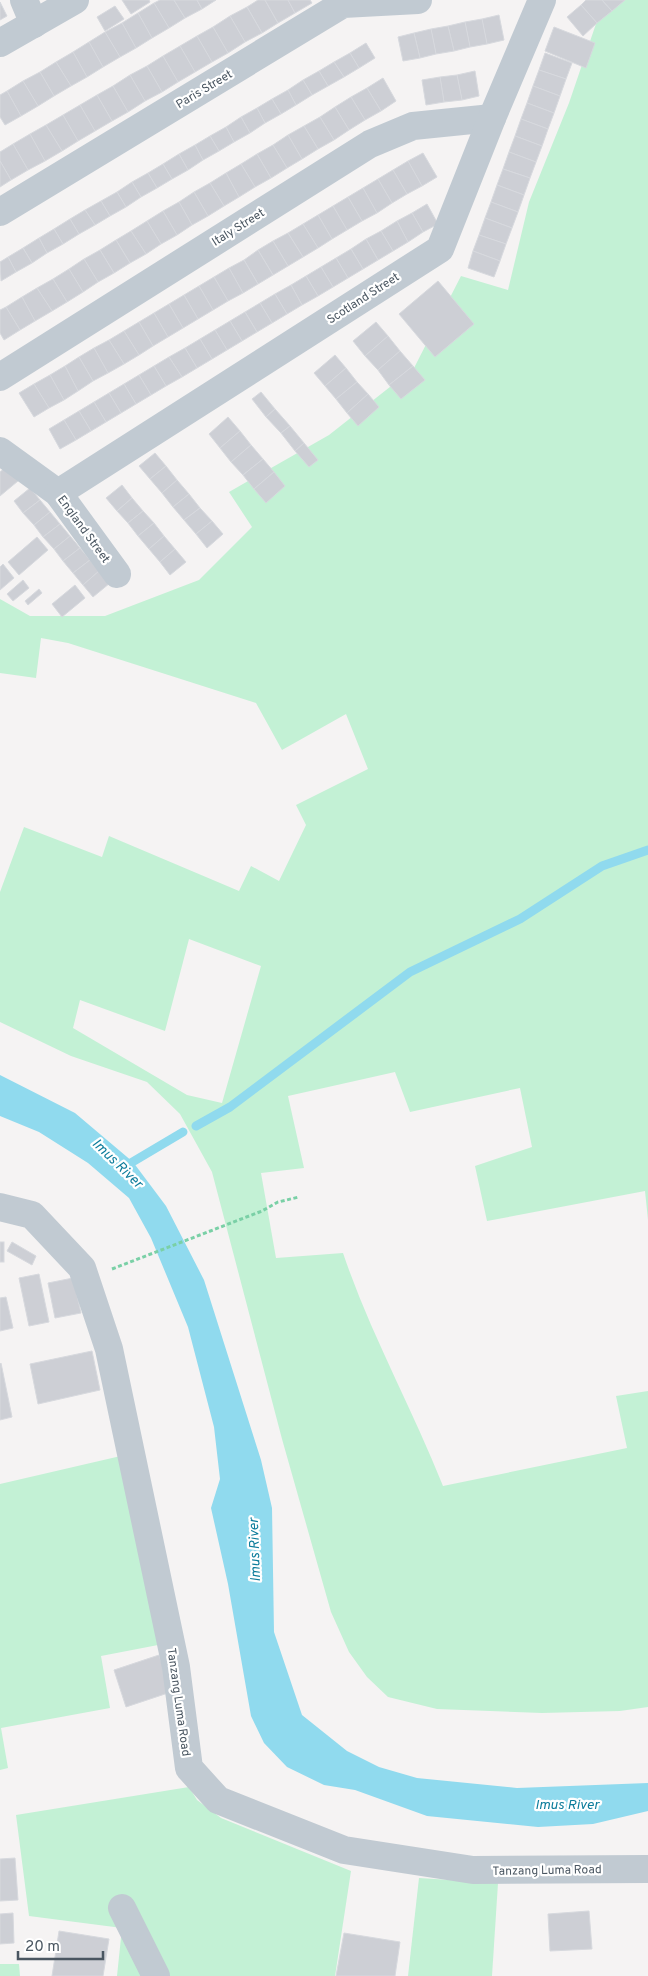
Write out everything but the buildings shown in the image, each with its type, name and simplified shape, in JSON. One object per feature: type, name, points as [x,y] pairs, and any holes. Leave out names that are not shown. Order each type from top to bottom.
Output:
[{"type":"street","points":[[0,43],[29,12],[76,0]]},
{"type":"street","name":"Paris Street","points":[[0,212],[343,4],[418,0]]},
{"type":"street","name":"Scotland Street","points":[[58,493],[440,249],[492,118],[542,0]]},
{"type":"street","name":"Italy Street","points":[[0,377],[370,144],[413,126],[492,118]]},
{"type":"street","name":"England Street","points":[[0,452],[58,493],[117,574]]},
{"type":"street","name":"Tanzang Luma Road","points":[[0,1207],[32,1215],[82,1268],[108,1349],[160,1590],[176,1667],[189,1768],[218,1800],[344,1850],[473,1870],[648,1869]]},
{"type":"street","points":[[122,1908],[156,1976]]},
{"type":"path","points":[[117,1268],[262,1211],[278,1202],[298,1196]]},
{"type":"green space","points":[[615,0],[648,0],[648,1220],[645,1191],[487,1221],[475,1166],[532,1147],[520,1088],[410,1112],[395,1072],[288,1096],[304,1168],[261,1173],[276,1258],[343,1253],[378,1341],[443,1486],[627,1448],[616,1396],[648,1391],[648,1707],[620,1711],[542,1713],[437,1709],[388,1697],[367,1677],[349,1652],[331,1612],[282,1439],[212,1172],[180,1114],[147,1082],[71,1056],[0,1022],[0,892],[24,827],[102,857],[109,836],[239,891],[251,866],[279,881],[306,825],[296,805],[368,769],[346,714],[282,750],[256,703],[68,643],[41,638],[36,678],[0,673],[0,599],[30,616],[105,616],[199,580],[252,527],[229,492],[329,435],[414,368],[461,276],[508,290],[529,202],[569,103],[600,12]],"holes":[[[189,939],[261,966],[222,1103],[187,1095],[73,1028],[80,1000],[165,1031]]]},
{"type":"green space","points":[[125,1455],[158,1645],[101,1656],[110,1708],[1,1728],[8,1768],[0,1770],[0,1484]]},
{"type":"green space","points":[[189,1787],[197,1800],[221,1818],[351,1871],[335,1976],[117,1976],[122,1928],[29,1916],[16,1815]]},
{"type":"green space","points":[[419,1878],[498,1883],[492,1976],[408,1976]]},
{"type":"green space","points":[[0,1964],[19,1964],[20,1976],[0,1976]]},
{"type":"water","name":"Imus River","points":[[0,1075],[75,1113],[133,1162],[166,1206],[204,1280],[261,1460],[272,1508],[274,1632],[302,1715],[347,1751],[379,1767],[417,1778],[517,1788],[648,1783],[648,1811],[593,1824],[538,1827],[427,1816],[355,1790],[324,1785],[287,1767],[264,1743],[251,1716],[228,1584],[211,1508],[220,1479],[214,1427],[188,1327],[151,1238],[129,1198],[88,1163],[39,1132],[0,1116]]},
{"type":"waterway","points":[[196,1126],[230,1107],[410,972],[520,919],[602,866],[648,850]]},
{"type":"waterway","name":"Imus River","points":[[124,1167],[183,1132]]}]
